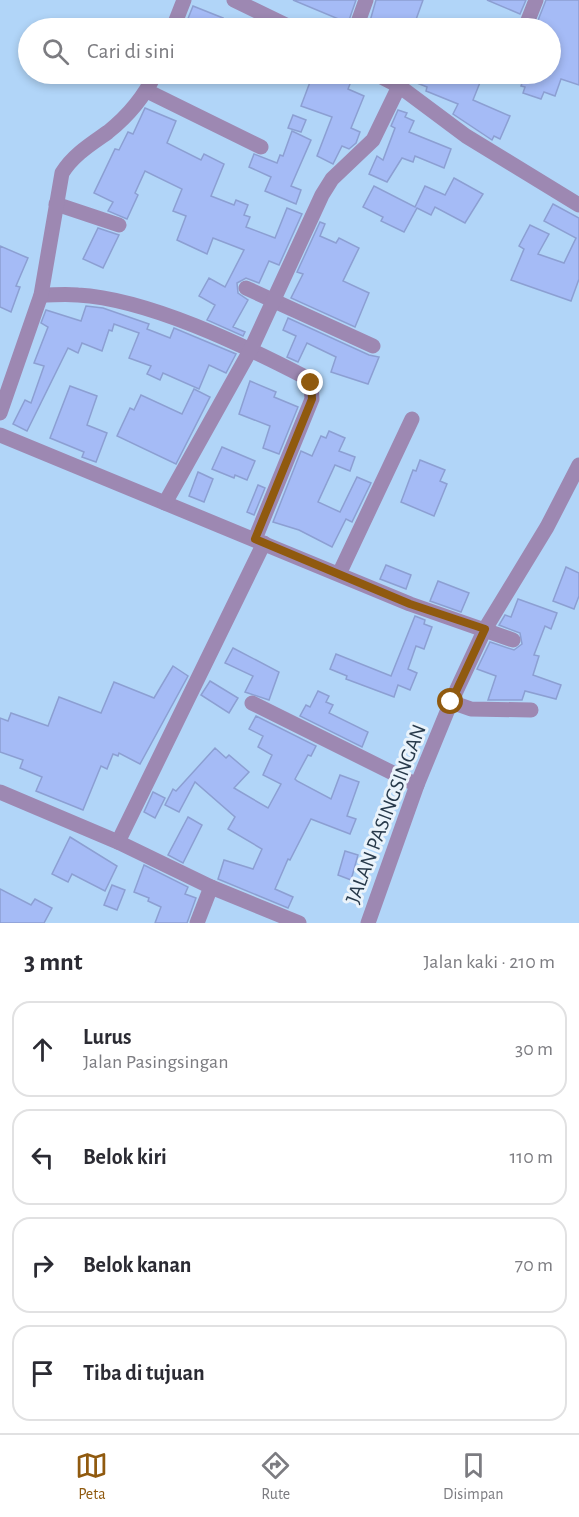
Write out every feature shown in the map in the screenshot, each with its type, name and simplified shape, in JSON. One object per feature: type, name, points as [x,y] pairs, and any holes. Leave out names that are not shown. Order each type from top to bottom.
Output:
[{"type":"street","points":[[177,18],[184,0]]},
{"type":"street","points":[[234,0],[271,18]]},
{"type":"street","points":[[360,18],[366,0]]},
{"type":"street","points":[[529,18],[536,0]]},
{"type":"street","points":[[0,413],[41,295],[62,173],[67,164],[111,129],[150,84]]},
{"type":"street","points":[[165,503],[251,349],[322,195],[332,179],[373,140],[400,84]]},
{"type":"street","points":[[407,84],[466,136],[579,205]]},
{"type":"street","points":[[147,90],[261,147]]},
{"type":"street","points":[[56,204],[119,225]]},
{"type":"street","points":[[246,288],[374,346]]},
{"type":"street","points":[[41,295],[79,295],[115,301],[167,316],[251,349],[305,377],[311,383],[313,391],[259,541],[118,842]]},
{"type":"street","points":[[339,574],[412,419]]},
{"type":"street","points":[[0,435],[410,604],[513,640]]},
{"type":"street","name":"JALAN PASINGSINGAN","points":[[368,923],[413,783],[451,702],[479,628],[547,527],[579,465]]},
{"type":"street","points":[[451,702],[471,709],[531,710]]},
{"type":"street","points":[[252,703],[413,783]]},
{"type":"street","points":[[0,792],[118,842],[211,887],[299,923]]},
{"type":"street","points":[[197,923],[211,887]]},
{"type":"building","points":[[293,0],[356,0],[350,18],[336,18]]},
{"type":"building","points":[[376,0],[423,0],[417,18],[371,18]]},
{"type":"building","points":[[487,0],[526,0],[520,14]]},
{"type":"building","points":[[546,0],[579,0],[579,85],[561,79],[561,18],[539,18]]},
{"type":"building","points":[[193,6],[223,18],[188,18]]},
{"type":"building","points":[[309,84],[350,84],[348,89],[364,96],[351,128],[360,132],[356,143],[349,149],[342,146],[333,164],[317,156],[332,117],[301,106]]},
{"type":"building","points":[[420,84],[479,84],[473,100],[510,116],[500,139],[494,136],[492,140],[453,114],[458,104],[426,91],[427,87]]},
{"type":"building","points":[[522,84],[559,84],[555,96],[544,92],[541,99],[523,93],[525,87],[521,86]]},
{"type":"building","points":[[145,108],[176,121],[167,143],[201,160],[204,154],[224,164],[211,196],[234,205],[236,200],[248,205],[244,215],[250,217],[246,227],[275,238],[287,208],[302,214],[279,265],[269,261],[259,283],[246,278],[237,283],[238,293],[248,300],[233,327],[245,332],[243,336],[207,320],[215,305],[199,296],[209,278],[225,287],[244,250],[213,238],[207,254],[177,240],[186,216],[173,211],[182,189],[145,171],[135,193],[138,195],[127,219],[108,211],[113,202],[94,193],[115,149],[119,150],[128,132],[133,134]]},
{"type":"building","points":[[398,110],[407,113],[405,117],[414,121],[409,132],[451,149],[444,168],[415,156],[413,162],[402,158],[387,182],[369,174],[377,156],[383,160],[395,128],[391,126]]},
{"type":"building","points":[[293,115],[306,120],[301,132],[288,128]]},
{"type":"building","points":[[292,131],[311,140],[291,186],[301,190],[296,204],[265,191],[271,177],[249,167],[254,154],[277,163],[280,155],[283,156]]},
{"type":"building","points":[[454,178],[483,194],[465,223],[435,207],[431,215],[417,208],[404,232],[381,221],[383,217],[363,207],[374,186],[415,207],[425,186],[445,195]]},
{"type":"building","points":[[553,204],[579,218],[579,279],[571,301],[511,280],[524,249],[519,246],[530,225],[549,234],[538,254],[564,263],[576,238],[544,221]]},
{"type":"building","points":[[320,222],[325,224],[320,236],[336,243],[339,238],[359,248],[343,281],[369,293],[355,327],[291,298],[303,274],[297,272]]},
{"type":"building","points":[[98,228],[119,235],[103,268],[83,259]]},
{"type":"building","points":[[0,246],[28,258],[16,286],[20,287],[11,312],[0,307]]},
{"type":"building","points":[[86,306],[103,308],[149,324],[147,329],[170,338],[174,328],[236,354],[226,373],[209,365],[199,389],[163,373],[160,380],[147,374],[151,366],[129,358],[139,333],[114,324],[112,331],[109,330],[102,351],[82,343],[78,353],[68,348],[27,431],[13,424],[25,400],[31,403],[44,366],[34,363],[48,327],[41,323],[46,310],[81,321]]},
{"type":"building","points":[[288,318],[369,355],[379,357],[368,384],[331,372],[336,357],[307,343],[298,362],[287,357],[296,336],[283,330]]},
{"type":"building","points":[[250,381],[276,392],[274,397],[298,407],[279,454],[263,448],[270,426],[239,414]]},
{"type":"building","points":[[70,386],[97,396],[87,425],[107,433],[96,462],[82,457],[84,452],[50,438]]},
{"type":"building","points":[[194,389],[210,397],[176,464],[117,436],[130,408],[134,410],[141,395],[182,414]]},
{"type":"building","points":[[329,431],[345,438],[339,451],[355,457],[350,471],[335,465],[318,502],[340,512],[357,477],[371,483],[352,522],[346,519],[332,547],[299,530],[273,522],[301,451],[312,456],[321,436],[326,438]]},
{"type":"building","points":[[222,447],[255,461],[247,480],[235,475],[234,478],[212,469]]},
{"type":"building","points":[[420,460],[445,470],[440,481],[447,484],[434,516],[401,502],[413,470],[416,471]]},
{"type":"building","points":[[198,472],[213,479],[204,502],[189,496]]},
{"type":"building","points":[[258,485],[265,488],[254,515],[247,512]]},
{"type":"building","points":[[386,565],[411,575],[406,589],[380,579]]},
{"type":"building","points":[[566,567],[579,573],[579,596],[574,609],[553,601]]},
{"type":"building","points":[[438,581],[469,593],[461,612],[430,601]]},
{"type":"building","points":[[518,599],[557,613],[551,629],[545,626],[534,655],[539,656],[533,675],[561,685],[556,699],[525,691],[522,700],[488,700],[496,676],[477,669],[490,642],[514,650],[522,644],[520,633],[499,625],[505,615],[511,617]]},
{"type":"building","points":[[415,616],[425,620],[424,624],[432,627],[424,649],[416,646],[408,669],[417,673],[410,690],[398,685],[394,697],[346,679],[347,676],[330,669],[336,654],[391,676]]},
{"type":"building","points":[[233,648],[279,672],[269,700],[245,692],[253,676],[225,663]]},
{"type":"building","points":[[173,666],[188,676],[140,764],[119,753],[118,756],[113,754],[107,769],[101,766],[83,810],[36,791],[42,777],[20,768],[23,760],[0,752],[0,718],[8,721],[11,713],[48,726],[59,697],[101,713],[114,682],[154,698]]},
{"type":"building","points":[[210,681],[238,698],[229,713],[201,695]]},
{"type":"building","points":[[318,691],[329,696],[326,702],[333,705],[329,713],[368,732],[362,747],[300,716],[306,705],[310,707]]},
{"type":"building","points":[[256,716],[316,746],[311,756],[308,755],[295,779],[297,781],[331,799],[340,775],[359,782],[347,816],[356,819],[350,834],[311,819],[290,860],[288,859],[275,889],[293,897],[288,908],[218,879],[224,860],[253,869],[262,849],[228,829],[235,817],[195,782],[179,812],[165,805],[173,789],[176,791],[215,748],[226,758],[229,755],[249,772],[234,788],[268,808],[281,784],[263,775],[272,755],[258,747],[263,736],[249,729]]},
{"type":"building","points":[[153,792],[165,798],[155,818],[144,812]]},
{"type":"building","points":[[188,817],[202,825],[183,863],[168,855]]},
{"type":"building","points":[[70,837],[117,866],[105,891],[72,874],[68,882],[52,874]]},
{"type":"building","points":[[345,851],[358,855],[351,880],[338,875]]},
{"type":"building","points":[[144,865],[188,887],[185,894],[196,898],[187,923],[155,923],[161,907],[148,901],[149,898],[134,892]]},
{"type":"building","points":[[112,885],[125,890],[117,910],[104,905]]},
{"type":"building","points":[[0,889],[31,905],[35,899],[52,908],[44,923],[0,923]]},
{"type":"route","points":[[311,383],[312,399],[255,539],[410,604],[472,627],[485,629],[451,702]]}]
